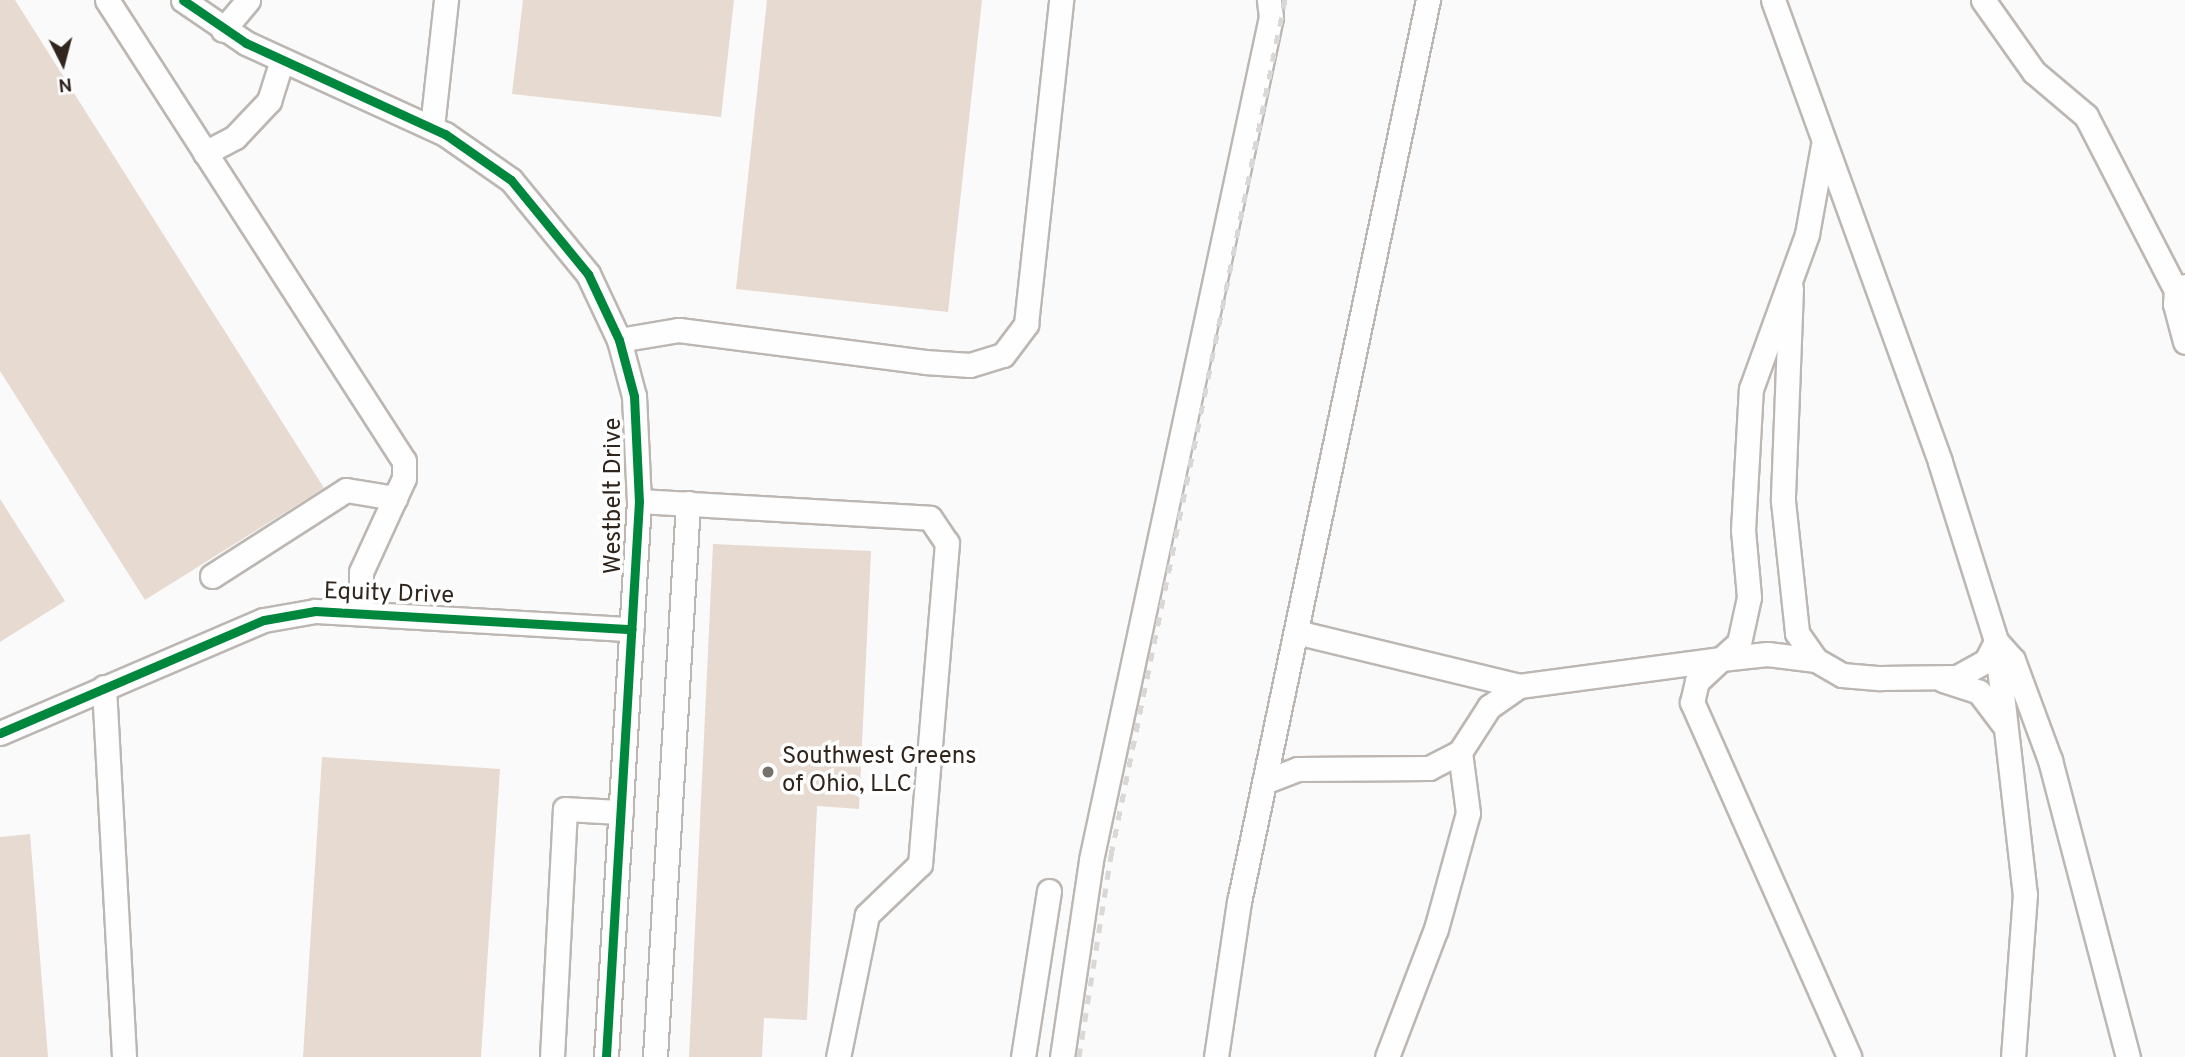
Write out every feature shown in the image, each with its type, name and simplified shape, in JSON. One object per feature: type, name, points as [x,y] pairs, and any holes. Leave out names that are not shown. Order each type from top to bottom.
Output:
[{"type":"street","points":[[107,0],[404,461],[395,498],[361,572],[362,612]]},
{"type":"street","name":"Westbelt Drive","points":[[183,0],[223,30],[282,60],[432,127],[480,156],[539,208],[588,274],[619,340],[634,396],[639,502],[606,1057]]},
{"type":"street","points":[[223,30],[248,0]]},
{"type":"street","points":[[432,127],[446,0]]},
{"type":"street","points":[[619,340],[679,330],[925,362],[970,365],[1003,355],[1026,324],[1061,0]]},
{"type":"street","points":[[1062,1057],[1091,860],[1271,17],[1269,0]]},
{"type":"street","points":[[1216,1057],[1264,782],[1428,0]]},
{"type":"street","points":[[1773,0],[1940,462],[1996,641],[2003,724],[2025,894],[2013,1057]]},
{"type":"street","points":[[1983,0],[2034,72],[2086,116],[2181,288],[2185,342]]},
{"type":"street","points":[[205,153],[235,137],[269,101],[282,60]]},
{"type":"street","points":[[1824,139],[1807,234],[1751,389],[1744,464],[1747,626],[1721,659],[1697,681],[1694,715],[1849,1057]]},
{"type":"street","points":[[1792,270],[1783,501],[1788,599],[1797,633],[1816,660]]},
{"type":"street","points":[[212,576],[346,491],[368,489],[395,498]]},
{"type":"street","points":[[639,502],[930,518],[947,543],[920,864],[867,915],[838,1057]]},
{"type":"street","points":[[654,1057],[688,503]]},
{"type":"street","name":"Equity Drive","points":[[0,733],[264,620],[315,611],[631,629]]},
{"type":"street","points":[[1296,632],[1519,686],[1768,654],[1816,660],[1842,675],[1933,679],[1969,686],[2003,724]]},
{"type":"street","points":[[1933,679],[1979,667],[1996,641]]},
{"type":"street","points":[[1996,641],[2013,660],[2050,760],[2128,1057]]},
{"type":"street","points":[[1264,782],[1298,769],[1429,768],[1460,752],[1489,707],[1519,686]]},
{"type":"street","points":[[104,687],[124,1057]]},
{"type":"street","points":[[1387,1057],[1436,929],[1468,813],[1460,752]]},
{"type":"street","points":[[552,1057],[565,809],[621,812]]},
{"type":"street","points":[[1023,1057],[1049,891]]},
{"type":"street","points":[[2017,1031],[2031,1057]]},
{"type":"building","points":[[0,0],[15,0],[324,488],[145,600],[0,371]]},
{"type":"building","points":[[523,0],[734,0],[721,117],[512,94]]},
{"type":"building","points":[[767,0],[982,0],[948,312],[736,289]]},
{"type":"building","points":[[0,499],[65,601],[0,642]]},
{"type":"building","points":[[713,544],[871,551],[859,809],[817,806],[807,1020],[764,1018],[762,1057],[689,1057]]},
{"type":"building","points":[[322,757],[500,769],[481,1057],[303,1057]]},
{"type":"building","points":[[30,834],[48,1057],[0,1057],[0,837]]},
{"type":"railway","points":[[1079,1057],[1111,855],[1285,0]]},
{"type":"cycle path","points":[[183,0],[246,43],[445,134],[511,180],[588,274],[619,340],[634,396],[639,501],[606,1057]]},
{"type":"cycle path","points":[[0,733],[264,620],[315,611],[631,629]]},
{"type":"place","name":"Southwest Greens of Ohio, LLC","points":[[768,772]]}]
